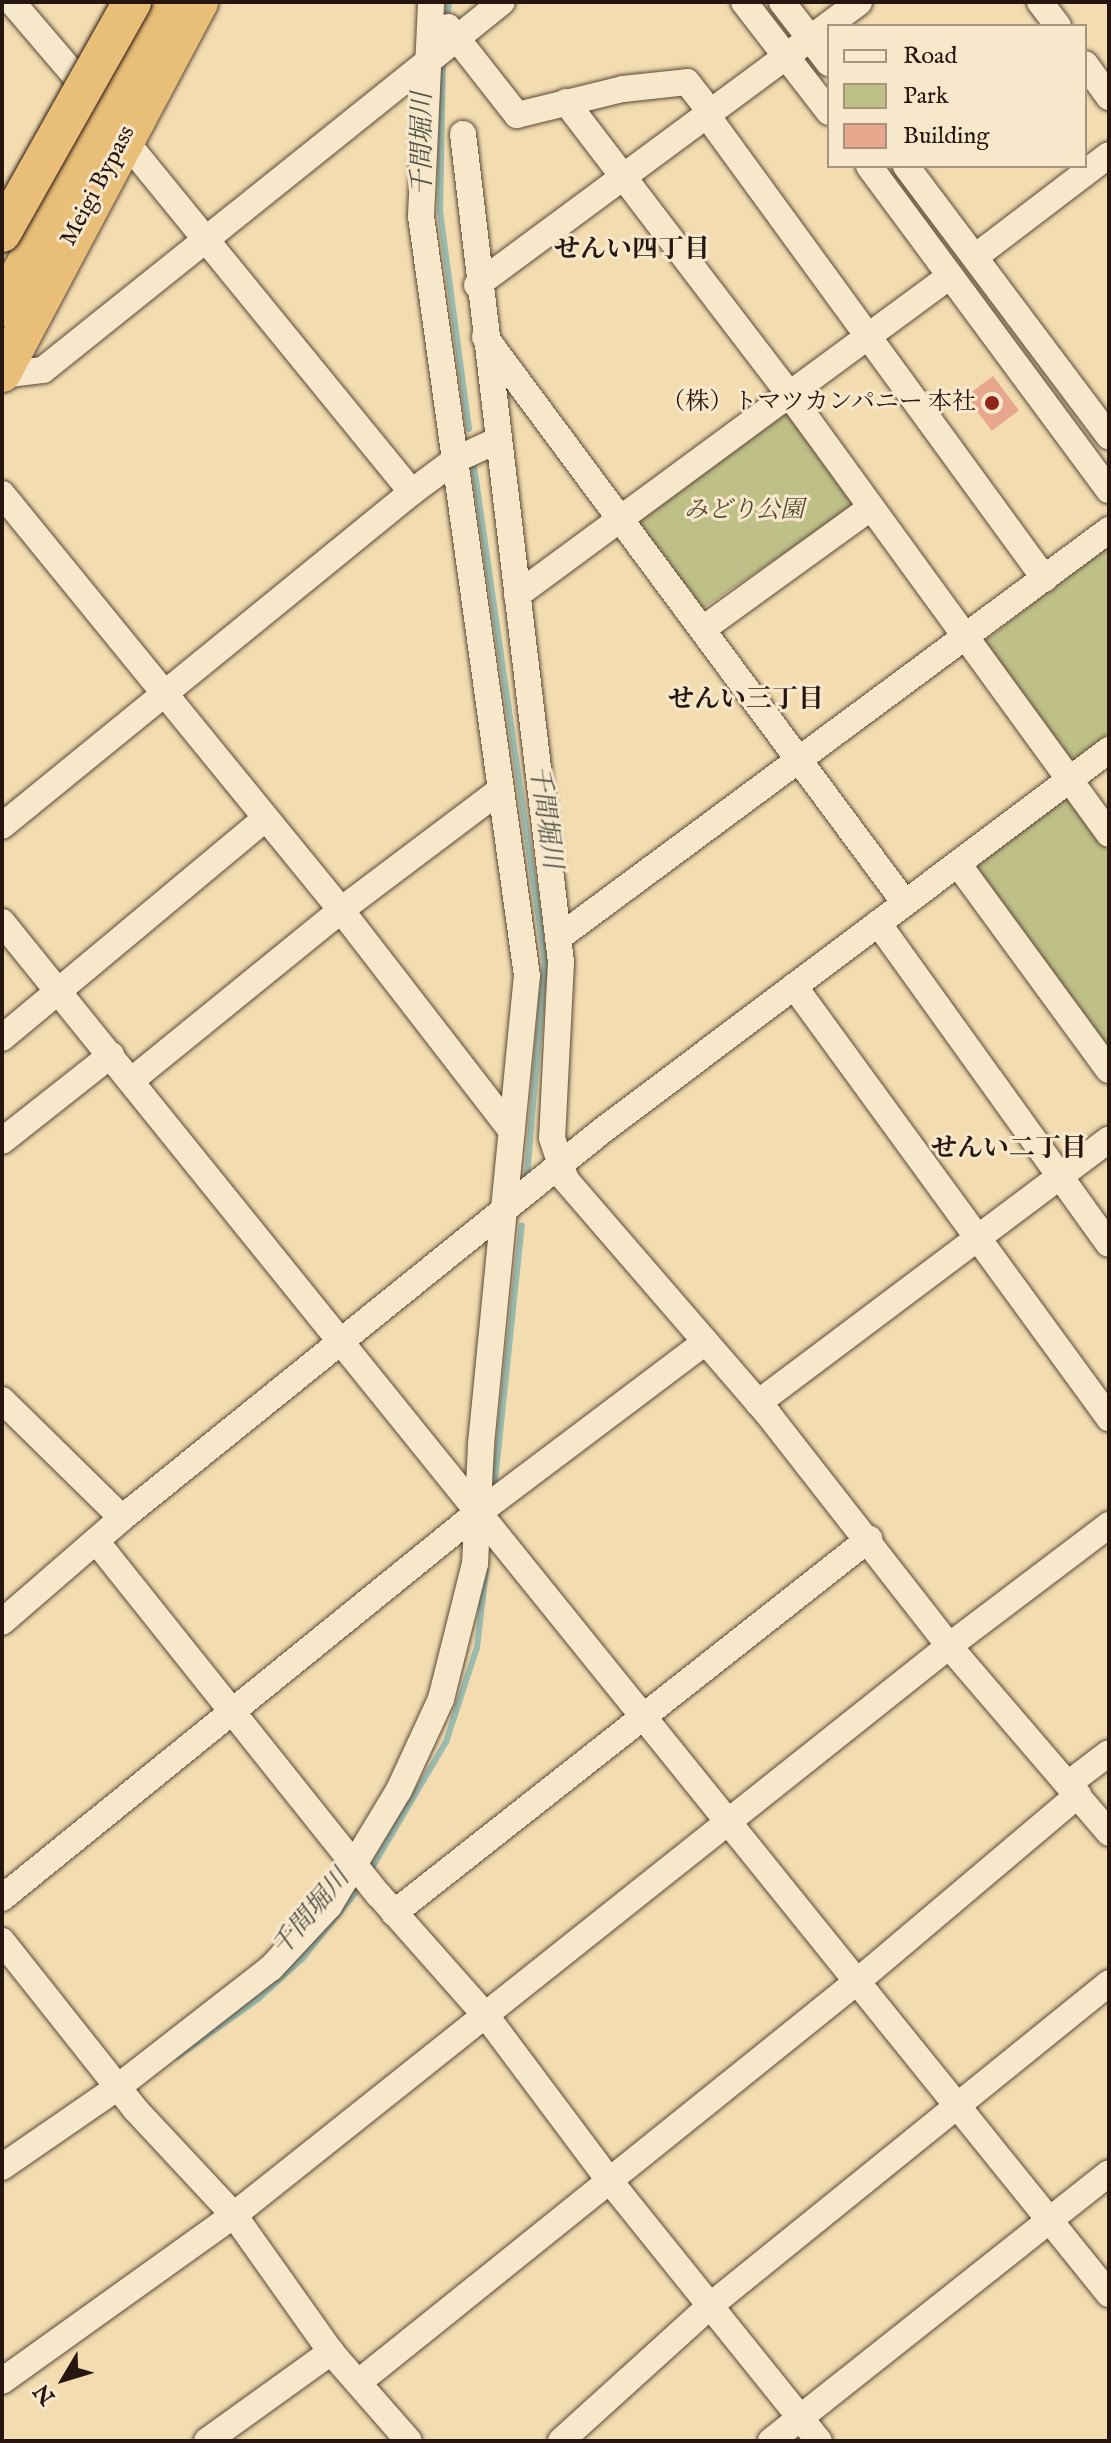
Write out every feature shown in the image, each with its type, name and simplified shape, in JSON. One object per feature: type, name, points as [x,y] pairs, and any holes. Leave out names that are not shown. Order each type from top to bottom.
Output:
[{"type":"highway","points":[[2,233],[132,2]]},
{"type":"highway","points":[[2,245],[139,2]]},
{"type":"highway","points":[[2,308],[165,2]]},
{"type":"highway","name":"Meigi Bypass","points":[[2,374],[123,138],[199,2]]},
{"type":"street","points":[[12,2],[89,92]]},
{"type":"street","points":[[2,374],[43,370],[502,2]]},
{"type":"street","points":[[744,2],[827,109]]},
{"type":"street","points":[[782,2],[827,60]]},
{"type":"street","points":[[828,24],[859,2]]},
{"type":"street","points":[[1040,2],[1056,24]]},
{"type":"street","points":[[2,2167],[125,2096],[300,1942],[357,1867],[399,1790],[441,1699],[475,1564],[527,976],[421,216],[445,48],[432,5]]},
{"type":"street","points":[[432,5],[445,48],[517,115],[566,102],[687,82],[1045,579]]},
{"type":"street","points":[[477,285],[827,24]]},
{"type":"street","points":[[1087,67],[1109,97]]},
{"type":"street","points":[[566,102],[789,394],[964,639],[1109,834]]},
{"type":"street","points":[[463,134],[477,285],[558,938],[552,1138],[566,1180],[758,1403],[869,1539],[949,1646],[1109,1833]]},
{"type":"street","points":[[123,138],[210,239],[412,492]]},
{"type":"street","points":[[975,257],[1109,155]]},
{"type":"street","points":[[870,168],[1109,490]]},
{"type":"street","points":[[908,168],[1109,436]]},
{"type":"street","points":[[517,595],[950,276]]},
{"type":"street","points":[[484,335],[905,903]]},
{"type":"street","points":[[2,826],[162,692],[412,492],[455,460],[498,440]]},
{"type":"street","points":[[2,494],[341,910],[512,1131]]},
{"type":"street","points":[[703,629],[870,508]]},
{"type":"street","points":[[558,938],[1109,530]]},
{"type":"street","points":[[2,1622],[122,1518],[343,1344],[561,1165],[1109,750]]},
{"type":"street","points":[[132,1080],[341,910],[499,791]]},
{"type":"street","points":[[2,1038],[265,819]]},
{"type":"street","points":[[958,864],[1109,1070]]},
{"type":"street","points":[[2,922],[462,1487],[478,1514],[644,1712],[728,1822],[859,1980],[1109,2294]]},
{"type":"street","points":[[878,923],[1109,1244]]},
{"type":"street","points":[[794,986],[1109,1418]]},
{"type":"street","points":[[2,1141],[111,1055]]},
{"type":"street","points":[[758,1403],[1109,1139]]},
{"type":"street","points":[[2,1898],[478,1514],[705,1342]]},
{"type":"street","points":[[2,1400],[122,1518]]},
{"type":"street","points":[[2,2381],[234,2215],[487,2017],[949,1646],[1109,1525]]},
{"type":"street","points":[[387,1904],[869,1539]]},
{"type":"street","points":[[96,1541],[387,1904],[487,2017],[609,2180],[819,2441]]},
{"type":"street","points":[[359,2382],[859,1980],[1073,1790],[1109,1753]]},
{"type":"street","points":[[2,1941],[125,2096],[234,2215],[331,2352],[409,2441]]},
{"type":"street","points":[[561,2441],[711,2305],[960,2108],[1109,1983]]},
{"type":"street","points":[[771,2441],[1109,2173]]},
{"type":"street","points":[[207,2441],[331,2352]]},
{"type":"green space","name":"みどり公園","points":[[786,405],[854,506],[698,612],[629,511]]},
{"type":"green space","points":[[1109,545],[1109,733],[1072,762],[983,642]]},
{"type":"green space","points":[[1066,796],[1109,853],[1109,1050],[976,867]]},
{"type":"building","name":"（株）トマツカンパニー 本社","points":[[993,376],[1019,410],[992,431],[966,396]]},
{"type":"waterway","name":"千間堀川","points":[[447,19],[449,2]]},
{"type":"waterway","name":"千間堀川","points":[[443,58],[440,211],[469,429]]},
{"type":"waterway","name":"千間堀川","points":[[474,466],[545,962],[527,1175]]},
{"type":"waterway","name":"千間堀川","points":[[494,1490],[522,1225]]},
{"type":"waterway","name":"千間堀川","points":[[369,1873],[446,1742],[477,1647],[486,1571]]},
{"type":"waterway","name":"千間堀川","points":[[177,2057],[258,1999],[302,1959],[361,1886]]},
{"type":"place","name":"（株）トマツカンパニー 本社","points":[[992,403]]},
{"type":"district","name":"せんい四丁目","points":[[632,250]]},
{"type":"district","name":"せんい三丁目","points":[[746,700]]},
{"type":"district","name":"せんい二丁目","points":[[1009,1149]]}]
